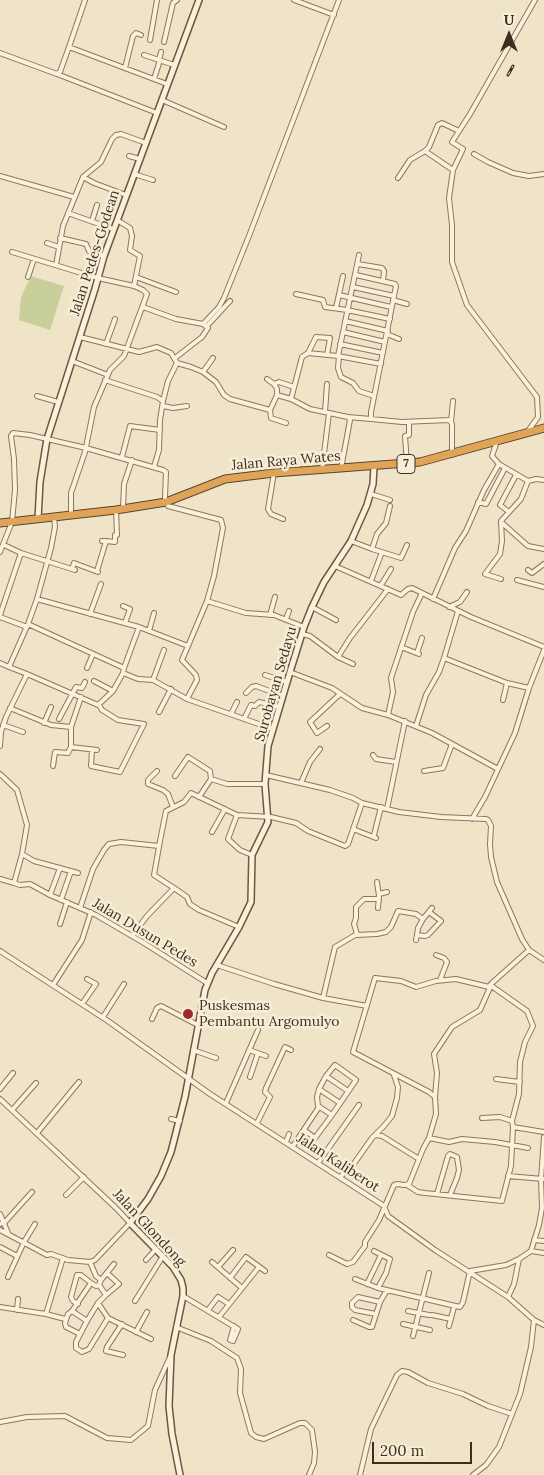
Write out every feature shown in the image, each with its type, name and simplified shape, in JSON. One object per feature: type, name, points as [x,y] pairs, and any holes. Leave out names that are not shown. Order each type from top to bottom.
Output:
[{"type":"highway","name":"Jalan Raya Wates","points":[[0,523],[119,510],[166,502],[225,479],[274,473],[407,464],[452,454],[544,428]]},
{"type":"main road","name":"Jalan Pedes-Godean","points":[[38,519],[40,482],[47,439],[58,402],[113,229],[199,0]]},
{"type":"main road","name":"Surobayan Sedayu","points":[[130,1223],[148,1199],[161,1176],[171,1152],[180,1121],[207,984],[239,927],[252,899],[252,854],[266,826],[268,817],[265,784],[268,746],[304,627],[324,582],[351,541],[371,494],[374,467]]},
{"type":"main road","name":"Jalan Glondong","points":[[130,1223],[173,1267],[181,1280],[183,1296],[171,1355],[169,1406],[180,1475]]},
{"type":"street","points":[[57,74],[60,72],[86,0]]},
{"type":"street","points":[[150,40],[157,0]]},
{"type":"street","points":[[164,42],[173,3],[177,0]]},
{"type":"street","points":[[294,0],[334,15]]},
{"type":"street","points":[[205,325],[224,298],[339,0]]},
{"type":"street","points":[[527,433],[538,417],[537,397],[470,310],[463,296],[452,262],[452,224],[449,198],[453,170],[463,149],[452,142],[535,0]]},
{"type":"street","points":[[125,68],[133,36],[136,33],[141,35]]},
{"type":"street","points":[[69,47],[167,84]]},
{"type":"street","points":[[154,79],[161,52]]},
{"type":"street","points":[[0,53],[157,113]]},
{"type":"street","points":[[144,55],[174,65]]},
{"type":"street","points":[[162,100],[224,126]]},
{"type":"street","points":[[398,178],[410,160],[425,151],[432,142],[438,125],[442,124],[459,131]]},
{"type":"street","points":[[56,265],[60,238],[83,177],[101,162],[112,138],[116,135],[121,134],[146,143]]},
{"type":"street","points":[[425,151],[453,170]]},
{"type":"street","points":[[474,154],[513,173],[529,176],[544,174]]},
{"type":"street","points":[[129,156],[140,159]]},
{"type":"street","points":[[134,174],[153,180]]},
{"type":"street","points":[[0,176],[74,197]]},
{"type":"street","points":[[83,177],[126,195]]},
{"type":"street","points":[[92,221],[97,205]]},
{"type":"street","points":[[68,213],[113,229]]},
{"type":"street","points":[[117,220],[131,230],[130,250],[140,256],[134,286]]},
{"type":"street","points":[[60,238],[86,244],[89,251],[104,256]]},
{"type":"street","points":[[47,243],[59,247]]},
{"type":"street","points":[[12,252],[98,278],[134,286],[147,293],[127,348],[121,360],[105,380],[94,408],[86,448],[71,493],[71,515]]},
{"type":"street","points":[[359,255],[341,342],[338,368],[343,380],[353,383],[361,392],[374,396]]},
{"type":"street","points":[[28,277],[34,259]]},
{"type":"street","points":[[358,264],[382,268],[384,271],[383,281]]},
{"type":"street","points":[[356,275],[396,284],[371,419]]},
{"type":"street","points":[[336,308],[343,276]]},
{"type":"street","points":[[136,277],[176,292]]},
{"type":"street","points":[[353,287],[393,298],[407,304]]},
{"type":"street","points":[[296,294],[323,300],[324,307],[390,319]]},
{"type":"street","points":[[339,295],[391,307]]},
{"type":"street","points":[[205,325],[230,301]]},
{"type":"street","points":[[143,307],[176,319],[205,325],[208,330],[176,361],[168,381],[163,404],[159,450],[154,467]]},
{"type":"street","points":[[106,344],[115,319]]},
{"type":"street","points":[[345,321],[388,332],[399,339]]},
{"type":"street","points":[[343,332],[385,342]]},
{"type":"street","points":[[80,337],[139,352],[156,347],[171,353],[176,361],[203,372],[216,382],[224,395],[230,399],[270,410]]},
{"type":"street","points":[[291,399],[302,357],[308,353],[316,337],[330,338],[383,353]]},
{"type":"street","points":[[327,355],[330,338]]},
{"type":"street","points":[[308,353],[339,356],[381,364]]},
{"type":"street","points":[[203,372],[213,358]]},
{"type":"street","points":[[72,361],[108,375]]},
{"type":"street","points":[[267,379],[277,389],[277,395],[270,410],[271,418],[286,423]]},
{"type":"street","points":[[105,380],[157,397],[163,404],[173,408],[187,406]]},
{"type":"street","points":[[274,384],[279,382],[294,387]]},
{"type":"street","points":[[322,470],[327,413],[327,384]]},
{"type":"street","points":[[277,395],[291,399],[307,408],[348,417],[409,422],[446,420],[451,422]]},
{"type":"street","points":[[37,396],[58,402]]},
{"type":"street","points":[[452,454],[451,422],[453,400]]},
{"type":"street","points":[[341,469],[350,420],[348,417]]},
{"type":"street","points":[[407,464],[405,436],[409,435],[409,422]]},
{"type":"street","points":[[122,457],[130,426],[160,430]]},
{"type":"street","points":[[0,552],[12,522],[15,482],[12,434],[30,434],[122,457],[166,472],[166,502],[169,506],[219,518],[223,528],[208,601],[182,660],[197,680],[187,699]]},
{"type":"street","points":[[497,441],[492,456],[499,464],[528,481],[544,480]]},
{"type":"street","points":[[4,545],[21,553],[73,570],[74,563],[97,571],[104,541],[115,542],[124,484],[132,460]]},
{"type":"street","points":[[433,599],[455,548],[467,529],[478,502],[499,464]]},
{"type":"street","points":[[478,502],[486,504],[505,468]]},
{"type":"street","points":[[274,473],[268,510],[271,514],[283,518]]},
{"type":"street","points":[[509,512],[500,504],[516,475]]},
{"type":"street","points":[[501,579],[483,576],[500,554],[502,541],[501,522],[521,499],[528,481]]},
{"type":"street","points":[[371,494],[390,500]]},
{"type":"street","points":[[372,549],[377,534],[386,523],[390,506]]},
{"type":"street","points":[[9,667],[28,626],[37,599],[55,527],[54,517]]},
{"type":"street","points":[[501,522],[534,550],[543,549]]},
{"type":"street","points":[[351,541],[401,558],[407,545]]},
{"type":"street","points":[[371,581],[382,552]]},
{"type":"street","points":[[21,553],[0,616],[93,654],[138,678],[153,680],[187,699],[273,730]]},
{"type":"street","points":[[528,570],[532,573],[544,564]]},
{"type":"street","points":[[335,566],[401,595],[410,588],[544,648],[515,733],[472,818]]},
{"type":"street","points":[[381,585],[391,568]]},
{"type":"street","points":[[517,580],[544,587]]},
{"type":"street","points":[[90,614],[101,584]]},
{"type":"street","points":[[338,657],[350,638],[388,589]]},
{"type":"street","points":[[449,607],[460,602],[468,592]]},
{"type":"street","points":[[388,715],[393,692],[391,678],[414,609],[422,593]]},
{"type":"street","points":[[270,615],[275,596]]},
{"type":"street","points":[[37,599],[139,627],[188,646]]},
{"type":"street","points":[[208,601],[246,613],[270,615],[286,619],[304,627]]},
{"type":"street","points":[[123,606],[130,609],[125,623]]},
{"type":"street","points":[[312,607],[336,620]]},
{"type":"street","points":[[286,619],[289,610]]},
{"type":"street","points":[[416,726],[426,694],[439,672],[458,611]]},
{"type":"street","points":[[149,631],[154,613]]},
{"type":"street","points":[[99,705],[113,691],[124,670],[139,627]]},
{"type":"street","points":[[302,634],[315,640],[338,657],[353,664]]},
{"type":"street","points":[[401,647],[418,653],[422,638]]},
{"type":"street","points":[[153,680],[164,650]]},
{"type":"street","points":[[87,668],[93,654]]},
{"type":"street","points":[[444,658],[507,682],[529,688]]},
{"type":"street","points":[[0,664],[99,705],[102,710],[118,720],[144,724],[120,772],[92,766],[92,750]]},
{"type":"street","points":[[537,667],[544,670]]},
{"type":"street","points":[[290,672],[329,686],[362,708],[388,715],[416,726],[498,769]]},
{"type":"street","points":[[0,746],[3,725],[27,674]]},
{"type":"street","points":[[265,675],[271,682],[270,690],[283,695]]},
{"type":"street","points":[[94,681],[113,691]]},
{"type":"street","points":[[59,719],[76,687],[82,688],[85,682]]},
{"type":"street","points":[[271,682],[287,682]]},
{"type":"street","points":[[503,700],[507,682]]},
{"type":"street","points":[[246,693],[255,686],[283,695]]},
{"type":"street","points":[[159,712],[171,689]]},
{"type":"street","points":[[327,726],[317,732],[310,722],[340,694]]},
{"type":"street","points":[[53,766],[55,752],[68,752],[71,748],[71,727],[81,697]]},
{"type":"street","points":[[231,714],[237,702]]},
{"type":"street","points":[[244,719],[251,705],[255,706],[259,702],[280,707]]},
{"type":"street","points":[[44,723],[51,707]]},
{"type":"street","points":[[10,708],[44,723],[71,727]]},
{"type":"street","points":[[387,809],[405,721]]},
{"type":"street","points":[[3,725],[23,732]]},
{"type":"street","points":[[424,771],[443,768],[452,744]]},
{"type":"street","points":[[71,748],[97,750]]},
{"type":"street","points":[[301,783],[310,762],[320,749]]},
{"type":"street","points":[[373,755],[376,759],[396,762]]},
{"type":"street","points":[[175,776],[188,758],[210,771],[211,778],[199,798]]},
{"type":"street","points":[[157,771],[148,780],[148,784],[164,790],[173,806]]},
{"type":"street","points":[[0,774],[17,790],[27,828],[14,883]]},
{"type":"street","points":[[266,775],[345,795],[362,803],[399,812],[441,817],[486,819],[490,823],[490,844],[494,871],[518,932],[529,950],[544,960]]},
{"type":"street","points":[[211,778],[227,784],[250,782],[265,784]]},
{"type":"street","points":[[239,927],[199,910],[190,904],[187,896],[154,875],[166,813],[173,806],[184,802],[191,793],[237,815],[268,817],[296,823],[308,831],[345,846],[348,844],[362,803]]},
{"type":"street","points":[[369,842],[374,836],[380,807]]},
{"type":"street","points":[[212,832],[225,809]]},
{"type":"street","points":[[237,815],[228,839],[240,850],[252,854]]},
{"type":"street","points":[[353,829],[374,836]]},
{"type":"street","points":[[80,908],[94,869],[109,844],[121,842],[159,846]]},
{"type":"street","points":[[22,854],[34,861],[78,873]]},
{"type":"street","points":[[50,895],[60,868]]},
{"type":"street","points":[[61,900],[71,871]]},
{"type":"street","name":"Jalan Dusun Pedes","points":[[0,879],[20,885],[30,884],[50,895],[91,912],[207,984]]},
{"type":"street","points":[[377,882],[378,908]]},
{"type":"street","points":[[132,936],[147,916],[174,888]]},
{"type":"street","points":[[356,935],[357,932],[354,924],[356,907],[364,899],[379,897],[388,892]]},
{"type":"street","points":[[60,924],[67,902]]},
{"type":"street","points":[[416,940],[418,928],[431,910],[441,921],[427,936]]},
{"type":"street","points":[[323,998],[335,947],[356,935],[381,934],[388,931],[398,911],[416,914],[423,919]]},
{"type":"street","points":[[53,985],[82,940],[91,912]]},
{"type":"street","points":[[418,928],[427,936]]},
{"type":"street","points":[[417,935],[427,936]]},
{"type":"street","name":"Jalan Kaliberot","points":[[0,950],[103,1017],[187,1078],[384,1206],[388,1216],[435,1250],[508,1297],[534,1320],[544,1325]]},
{"type":"street","points":[[407,1185],[429,1138],[436,1114],[434,1097],[437,1073],[434,1054],[452,1027],[480,1010],[489,986],[529,950]]},
{"type":"street","points":[[436,955],[444,958],[447,962],[440,980]]},
{"type":"street","points":[[217,965],[323,998],[367,1006]]},
{"type":"street","points":[[328,1255],[347,1264],[353,1262],[380,1220],[394,1185],[407,1185],[421,1193],[502,1201],[511,1166],[512,1121],[520,1094],[520,1062],[524,1042],[533,1028],[530,1017],[524,1009],[489,986],[456,979],[440,980],[416,987],[402,981],[376,977],[353,1052],[429,1092],[434,1097]]},
{"type":"street","points":[[82,1004],[96,984],[87,979]]},
{"type":"street","points":[[103,1017],[124,984]]},
{"type":"street","points":[[152,1019],[157,1008],[161,1006],[198,1025]]},
{"type":"street","points":[[226,1103],[258,1030]]},
{"type":"street","points":[[257,1123],[270,1097],[265,1092],[266,1088],[285,1047],[291,1050]]},
{"type":"street","points":[[193,1050],[216,1058]]},
{"type":"street","points":[[249,1050],[266,1056]]},
{"type":"street","points":[[250,1077],[258,1053]]},
{"type":"street","points":[[304,1130],[316,1138],[332,1115],[348,1091],[356,1080],[335,1065],[319,1088],[317,1098],[320,1107],[332,1115]]},
{"type":"street","points":[[0,1089],[13,1073]]},
{"type":"street","points":[[340,1177],[353,1165],[374,1136],[388,1121],[395,1108],[398,1087],[394,1074]]},
{"type":"street","points":[[326,1076],[348,1091]]},
{"type":"street","points":[[496,1079],[520,1082]]},
{"type":"street","points":[[37,1134],[79,1082]]},
{"type":"street","points":[[13,1109],[36,1084]]},
{"type":"street","points":[[319,1088],[340,1103]]},
{"type":"street","name":"Jalan Glondong","points":[[0,1099],[13,1109],[130,1223]]},
{"type":"street","points":[[318,1163],[359,1105]]},
{"type":"street","points":[[293,1146],[320,1107]]},
{"type":"street","points":[[482,1118],[500,1117],[512,1121]]},
{"type":"street","points":[[171,1119],[180,1121]]},
{"type":"street","points":[[513,1127],[544,1132]]},
{"type":"street","points":[[286,1142],[289,1134]]},
{"type":"street","points":[[374,1136],[382,1136],[419,1159]]},
{"type":"street","points":[[355,1279],[378,1288],[460,1307],[470,1272],[506,1265],[519,1259],[531,1250],[542,1208],[544,1137]]},
{"type":"street","points":[[429,1138],[449,1142],[462,1139],[495,1142],[528,1148]]},
{"type":"street","points":[[437,1194],[450,1154],[457,1156],[459,1170],[450,1195]]},
{"type":"street","points":[[508,1176],[543,1179]]},
{"type":"street","points":[[66,1195],[84,1177]]},
{"type":"street","points":[[2,1223],[32,1192]]},
{"type":"street","points":[[0,1214],[2,1223],[8,1233]]},
{"type":"street","points":[[0,1230],[47,1255],[90,1262],[95,1260],[130,1223]]},
{"type":"street","points":[[8,1277],[24,1242],[35,1224]]},
{"type":"street","points":[[537,1230],[544,1231]]},
{"type":"street","points":[[534,1240],[544,1241]]},
{"type":"street","points":[[0,1247],[17,1256]]},
{"type":"street","points":[[146,1260],[156,1249]]},
{"type":"street","points":[[218,1267],[233,1250]]},
{"type":"street","points":[[531,1250],[544,1253]]},
{"type":"street","points":[[374,1251],[390,1259],[386,1273],[378,1288]]},
{"type":"street","points":[[367,1284],[381,1255]]},
{"type":"street","points":[[135,1301],[163,1256]]},
{"type":"street","points":[[230,1278],[245,1256],[265,1271]]},
{"type":"street","points":[[46,1314],[62,1258]]},
{"type":"street","points":[[508,1297],[514,1284],[519,1259]]},
{"type":"street","points":[[90,1262],[106,1295]]},
{"type":"street","points":[[212,1262],[242,1288]]},
{"type":"street","points":[[78,1304],[72,1301],[71,1297],[77,1275],[81,1275],[96,1286],[114,1264]]},
{"type":"street","points":[[220,1317],[259,1267]]},
{"type":"street","points":[[107,1273],[119,1284],[98,1304],[74,1346],[81,1351],[89,1349],[108,1318]]},
{"type":"street","points":[[414,1336],[429,1273]]},
{"type":"street","points":[[80,1334],[66,1327],[65,1319],[78,1304],[90,1283]]},
{"type":"street","points":[[353,1320],[370,1327],[374,1324],[380,1302],[387,1290]]},
{"type":"street","points":[[183,1296],[234,1326]]},
{"type":"street","points":[[208,1310],[218,1297],[229,1304]]},
{"type":"street","points":[[376,1314],[355,1310],[352,1305],[358,1297],[380,1302]]},
{"type":"street","points":[[17,1310],[18,1299]]},
{"type":"street","points":[[98,1304],[108,1318],[151,1339]]},
{"type":"street","points":[[0,1307],[65,1319]]},
{"type":"street","points":[[449,1326],[454,1307]]},
{"type":"street","points":[[72,1311],[87,1321]]},
{"type":"street","points":[[408,1311],[451,1318]]},
{"type":"street","points":[[136,1332],[146,1312]]},
{"type":"street","points":[[473,1475],[486,1464],[499,1447],[520,1394],[531,1347],[534,1320]]},
{"type":"street","points":[[122,1324],[106,1351],[123,1355]]},
{"type":"street","points":[[403,1324],[430,1330]]},
{"type":"street","points":[[176,1327],[212,1341],[237,1358],[241,1369],[240,1393],[251,1433],[256,1438],[264,1439],[300,1423],[306,1423],[312,1430],[315,1452],[314,1464],[309,1475]]},
{"type":"street","points":[[0,1422],[27,1417],[65,1416],[107,1438],[131,1440],[148,1426],[155,1390],[171,1355]]},
{"type":"street","points":[[360,1475],[371,1429],[397,1375],[402,1371],[408,1372],[428,1384],[463,1394],[488,1406],[512,1414]]},
{"type":"green space","points":[[31,276],[64,286],[50,330],[19,320],[21,297]]},
{"type":"railway","points":[[508,75],[513,66]]},
{"type":"place","name":"Puskesmas Pembantu Argomulyo","points":[[188,1014]]}]
